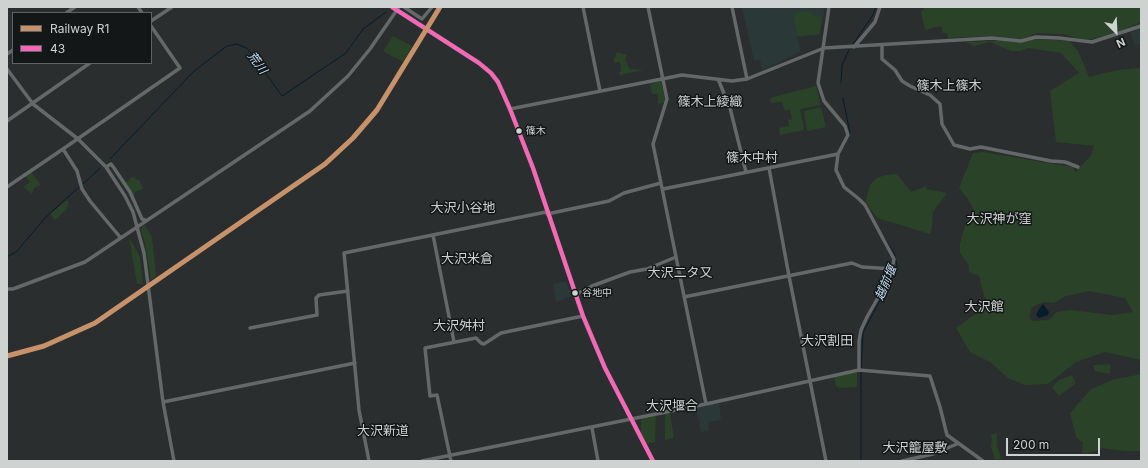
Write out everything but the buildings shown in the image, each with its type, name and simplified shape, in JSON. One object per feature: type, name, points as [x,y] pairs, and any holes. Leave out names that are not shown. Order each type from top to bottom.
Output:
[{"type":"main road","points":[[392,7],[479,63],[491,73],[498,82],[510,108],[533,168],[583,316],[605,368],[653,461]]},
{"type":"street","points":[[152,20],[172,7]]},
{"type":"street","points":[[7,289],[14,289],[80,264],[310,111],[348,76],[370,49],[399,7]]},
{"type":"street","points":[[404,7],[422,19],[432,7]]},
{"type":"street","points":[[583,7],[600,91]]},
{"type":"street","points":[[648,7],[664,78],[667,104],[653,140],[706,404]]},
{"type":"street","points":[[732,7],[746,79]]},
{"type":"street","points":[[829,7],[824,48],[819,70],[820,90],[827,106],[845,126],[848,135],[838,154],[836,170],[841,182],[848,192],[859,198],[864,205],[894,258],[893,269],[867,316],[862,330],[859,341],[861,371]]},
{"type":"street","points":[[854,47],[875,22],[880,7]]},
{"type":"street","points":[[510,108],[682,75],[732,81],[746,79],[824,48],[992,38],[1021,41],[1036,37],[1092,42],[1141,26]]},
{"type":"street","points":[[7,187],[180,68],[152,27]]},
{"type":"street","points":[[882,45],[882,58],[895,70],[902,81],[930,95],[940,104],[942,124],[954,145],[970,149],[981,147],[1051,161],[1065,162],[1078,167]]},
{"type":"street","points":[[7,121],[89,64]]},
{"type":"street","points":[[7,69],[33,104],[78,139],[106,167],[125,196],[137,223],[144,253],[163,402],[174,461]]},
{"type":"street","points":[[718,79],[730,108],[746,172]]},
{"type":"street","points":[[63,149],[77,171],[81,186],[90,202],[120,237]]},
{"type":"street","points":[[663,189],[838,154]]},
{"type":"street","points":[[106,167],[111,164],[114,168],[130,192],[142,219],[145,220]]},
{"type":"street","points":[[769,168],[788,276],[811,382],[826,461]]},
{"type":"street","points":[[369,461],[360,417],[344,253],[609,201],[624,193],[661,183]]},
{"type":"street","points":[[434,235],[454,342]]},
{"type":"street","points":[[575,295],[598,284],[630,272],[647,269],[676,257]]},
{"type":"street","points":[[684,297],[852,264],[862,268],[893,269]]},
{"type":"street","points":[[250,328],[317,315],[316,298],[319,295],[348,291]]},
{"type":"street","points":[[451,461],[437,395],[430,396],[425,348],[476,338],[484,344],[501,333],[583,316]]},
{"type":"street","points":[[163,402],[355,363]]},
{"type":"street","points":[[422,461],[592,428],[861,371],[930,376],[947,435],[957,444],[983,461]]},
{"type":"street","points":[[592,428],[598,461]]},
{"type":"street","points":[[902,461],[933,454],[957,444]]},
{"type":"shaded area","points":[[742,7],[825,7],[820,35],[797,37],[801,52],[762,70],[760,60],[754,61]]},
{"type":"shaded area","points":[[1141,28],[1141,44],[1135,45],[1130,33]]},
{"type":"shaded area","points":[[566,281],[572,296],[556,302],[553,284]]},
{"type":"shaded area","points":[[719,403],[721,420],[708,422],[709,430],[701,432],[696,407]]},
{"type":"green space","points":[[925,7],[1141,7],[1141,22],[1121,31],[1084,40],[1063,34],[1037,33],[1022,39],[992,36],[948,38],[947,33],[943,33],[941,26],[925,30],[921,12]]},
{"type":"green space","points":[[805,11],[813,13],[813,17],[818,17],[818,15],[822,17],[819,34],[798,36],[793,16],[797,12]]},
{"type":"green space","points":[[393,36],[412,46],[403,62],[383,51]]},
{"type":"green space","points":[[1036,39],[1069,41],[1078,51],[1089,77],[1117,70],[1141,68],[1141,360],[1105,352],[1076,362],[1048,384],[1024,385],[1008,378],[990,362],[970,352],[956,328],[989,304],[984,296],[979,276],[969,272],[969,266],[960,253],[960,244],[966,222],[969,216],[975,212],[968,199],[959,188],[973,153],[983,152],[1072,167],[1076,172],[1091,155],[1094,146],[1056,142],[1050,91],[1079,73],[1061,53],[1028,48],[1020,51],[1011,51],[990,42],[974,46],[965,42]],"holes":[[[1089,291],[1125,298],[1133,312],[1113,315],[1070,310],[1057,312],[1049,320],[1032,321],[1029,318],[1032,307],[1044,302],[1054,303],[1066,296]]]},
{"type":"green space","points":[[617,52],[627,55],[625,59],[630,69],[644,70],[620,75],[620,62],[614,63]]},
{"type":"green space","points":[[661,81],[666,102],[658,104],[658,94],[652,94],[650,84]]},
{"type":"green space","points":[[816,86],[821,105],[800,109],[804,130],[780,135],[779,128],[789,126],[788,120],[792,119],[790,110],[785,111],[782,102],[771,103],[770,98]]},
{"type":"green space","points":[[821,107],[826,127],[807,131],[804,111]]},
{"type":"green space","points":[[31,172],[41,185],[34,188],[32,194],[23,187],[30,182],[25,176]]},
{"type":"green space","points":[[897,174],[911,192],[926,185],[926,189],[947,193],[933,212],[930,234],[877,218],[867,204],[866,201],[870,185],[877,178],[885,175]]},
{"type":"green space","points":[[135,177],[136,180],[139,180],[143,189],[135,192],[134,197],[125,182],[129,181],[130,178]]},
{"type":"green space","points":[[67,200],[69,203],[66,210],[55,220],[50,214]]},
{"type":"green space","points":[[144,225],[151,235],[153,246],[156,276],[151,280],[145,243],[141,229]]},
{"type":"green space","points":[[129,237],[140,257],[143,284],[137,284]]},
{"type":"green space","points":[[1110,364],[1110,374],[1095,371],[1093,365]]},
{"type":"green space","points":[[857,373],[857,387],[840,388],[836,386],[834,377]]},
{"type":"green space","points":[[1141,374],[1141,451],[1099,448],[1097,451],[1082,454],[1083,443],[1076,437],[1070,413],[1091,389],[1112,380]]},
{"type":"green space","points":[[1072,375],[1076,383],[1059,396],[1052,387],[1059,380]]},
{"type":"green space","points":[[670,413],[674,438],[665,440],[665,414]]},
{"type":"green space","points":[[656,415],[655,442],[646,444],[641,435],[641,418]]},
{"type":"green space","points":[[997,433],[997,445],[1001,459],[995,460],[991,447],[992,438],[990,435]]},
{"type":"water","points":[[1043,304],[1049,312],[1048,315],[1039,318],[1036,315]]},
{"type":"waterway","name":"越前堰","points":[[853,44],[873,15],[876,7]]},
{"type":"waterway","name":"荒川","points":[[110,159],[194,71],[227,46],[237,44],[248,49],[282,96],[346,53],[363,29],[386,12]]},
{"type":"waterway","points":[[841,83],[842,65],[849,50]]},
{"type":"waterway","name":"越前堰","points":[[843,98],[850,133],[844,146]]},
{"type":"waterway","name":"荒川","points":[[83,184],[100,168]]},
{"type":"waterway","name":"荒川","points":[[7,257],[17,251],[45,218],[80,186]]},
{"type":"waterway","name":"越前堰","points":[[861,369],[863,333],[897,265],[894,253],[883,236]]},
{"type":"waterway","name":"越前堰","points":[[861,372],[861,461]]},
{"type":"rail line","name":"R1","points":[[7,356],[44,346],[95,323],[325,164],[353,138],[377,110],[440,7]]},
{"type":"transit line","name":"43","points":[[392,7],[479,63],[491,73],[498,82],[533,168],[583,316],[605,368],[653,461]]},
{"type":"place","name":"篠木","points":[[519,131]]},
{"type":"place","name":"谷地中","points":[[575,293]]},
{"type":"district","name":"篠木上篠木","points":[[949,86]]},
{"type":"district","name":"篠木上綾織","points":[[710,102]]},
{"type":"district","name":"篠木中村","points":[[752,158]]},
{"type":"district","name":"大沢小谷地","points":[[463,208]]},
{"type":"district","name":"大沢神が窪","points":[[999,219]]},
{"type":"district","name":"大沢米倉","points":[[467,259]]},
{"type":"district","name":"大沢二タ又","points":[[680,273]]},
{"type":"district","name":"大沢館","points":[[984,307]]},
{"type":"district","name":"大沢舛村","points":[[459,326]]},
{"type":"district","name":"大沢割田","points":[[827,341]]},
{"type":"district","name":"大沢堰合","points":[[672,406]]},
{"type":"district","name":"大沢新道","points":[[383,431]]},
{"type":"district","name":"大沢籠屋敷","points":[[915,448]]}]
